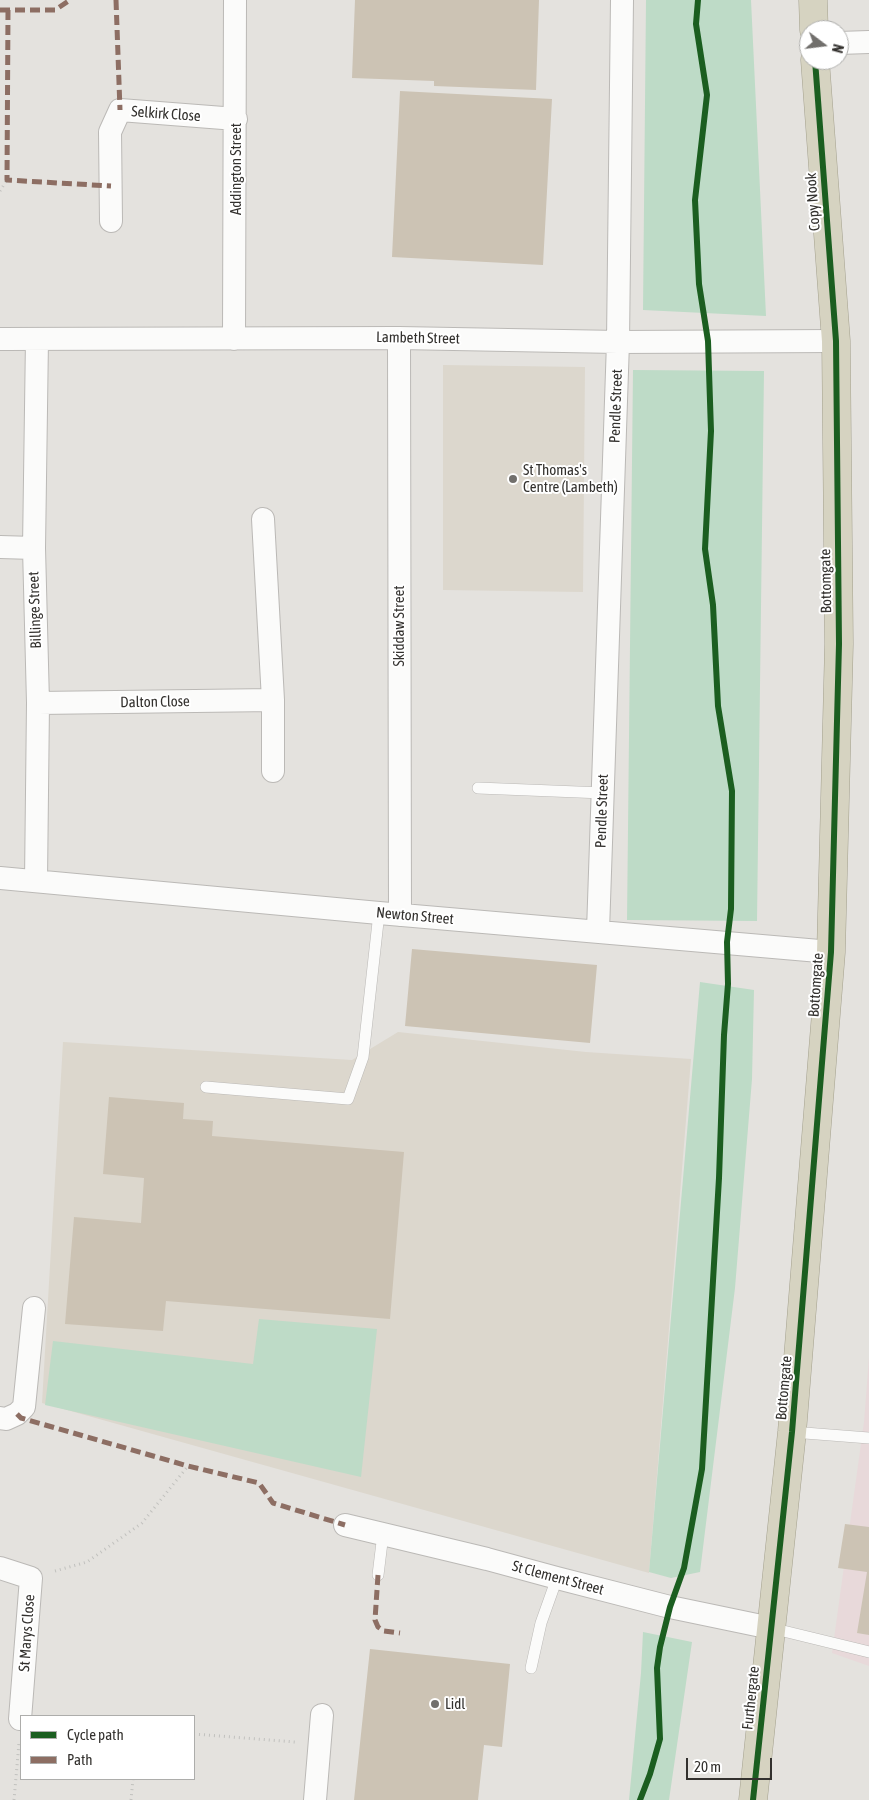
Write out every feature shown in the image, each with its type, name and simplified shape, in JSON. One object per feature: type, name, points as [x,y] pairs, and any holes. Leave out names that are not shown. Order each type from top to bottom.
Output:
[{"type":"highway","points":[[813,0],[814,20]]},
{"type":"highway","name":"Copy Nook","points":[[816,70],[836,341]]},
{"type":"highway","name":"Bottomgate","points":[[771,1628],[792,1432],[831,952],[839,644],[836,341]]},
{"type":"highway","name":"Furthergate","points":[[753,1800],[771,1628]]},
{"type":"street","name":"Addington Street","points":[[234,338],[235,0]]},
{"type":"street","name":"Pendle Street","points":[[598,931],[618,342],[622,0]]},
{"type":"street","points":[[849,43],[869,42]]},
{"type":"street","name":"Selkirk Close","points":[[111,221],[110,132],[120,110],[236,119]]},
{"type":"street","name":"Lambeth Street","points":[[0,339],[399,338],[618,342],[836,341]]},
{"type":"street","name":"Skiddaw Street","points":[[390,914],[399,338]]},
{"type":"street","name":"Billinge Street","points":[[36,881],[38,703],[34,548],[37,339]]},
{"type":"street","points":[[262,519],[273,700],[273,771]]},
{"type":"street","points":[[0,547],[34,548]]},
{"type":"street","name":"Dalton Close","points":[[38,703],[273,700]]},
{"type":"street","name":"Newton Street","points":[[0,878],[831,952]]},
{"type":"street","points":[[0,1418],[6,1419],[17,1414],[24,1407],[34,1308]]},
{"type":"street","name":"St Clement Street","points":[[345,1525],[670,1606],[771,1628]]},
{"type":"street","name":"St Marys Close","points":[[0,1568],[31,1578],[20,1715]]},
{"type":"street","points":[[315,1800],[322,1715]]},
{"type":"lane","points":[[478,788],[603,793]]},
{"type":"lane","points":[[206,1086],[348,1099],[363,1058],[390,914]]},
{"type":"lane","points":[[792,1432],[869,1438]]},
{"type":"lane","points":[[378,1575],[383,1534]]},
{"type":"lane","points":[[531,1668],[541,1623],[557,1578]]},
{"type":"lane","points":[[771,1628],[869,1652]]},
{"type":"path","points":[[0,192],[7,180]]},
{"type":"path","points":[[31,1578],[87,1562],[142,1524],[188,1466]]},
{"type":"path","points":[[14,1800],[20,1720]]},
{"type":"path","points":[[195,1734],[298,1742]]},
{"type":"path","points":[[131,1800],[133,1780]]},
{"type":"shaded area","name":"St Thomas's Centre (Lambeth)","points":[[443,365],[585,367],[583,592],[443,590]]},
{"type":"shaded area","points":[[398,1032],[586,1052],[691,1059],[649,1573],[42,1403],[63,1042],[352,1060]]},
{"type":"shaded area","points":[[869,1357],[869,1666],[832,1653],[864,1422]]},
{"type":"green space","points":[[646,0],[751,0],[766,316],[643,310]]},
{"type":"green space","points":[[633,370],[764,371],[757,921],[627,920]]},
{"type":"green space","points":[[700,982],[754,990],[752,1079],[735,1288],[700,1572],[671,1578],[649,1572]]},
{"type":"green space","points":[[259,1319],[377,1329],[361,1477],[45,1405],[53,1341],[253,1364]]},
{"type":"green space","points":[[643,1632],[692,1642],[669,1800],[629,1800]]},
{"type":"building","points":[[355,0],[539,0],[536,90],[434,86],[434,81],[352,78]]},
{"type":"building","points":[[400,91],[552,99],[543,265],[392,257]]},
{"type":"building","points":[[412,949],[597,965],[590,1043],[405,1026]]},
{"type":"building","points":[[109,1097],[184,1103],[183,1119],[213,1121],[212,1136],[404,1152],[390,1319],[166,1301],[163,1331],[65,1324],[74,1217],[141,1223],[144,1178],[103,1174]]},
{"type":"building","points":[[845,1524],[869,1527],[869,1635],[857,1633],[867,1572],[838,1568]]},
{"type":"building","name":"Lidl","points":[[370,1649],[510,1664],[502,1747],[484,1745],[478,1800],[354,1800]]},
{"type":"marked path","points":[[0,10],[55,10],[70,0]]},
{"type":"marked path","points":[[116,0],[120,110]]},
{"type":"marked path","points":[[8,10],[7,180],[111,186]]},
{"type":"marked path","points":[[17,1414],[21,1418],[188,1466],[259,1483],[273,1503],[345,1525]]},
{"type":"marked path","points":[[378,1575],[375,1620],[378,1627],[384,1631],[400,1633]]},
{"type":"cycle path","points":[[640,1800],[660,1739],[657,1668],[660,1647],[670,1607],[684,1568],[702,1469],[719,1178],[724,1035],[728,984],[727,942],[731,909],[732,791],[718,706],[713,605],[705,549],[711,431],[708,341],[699,284],[695,200],[707,95],[696,24],[698,0]]},
{"type":"cycle path","points":[[753,1800],[792,1432],[831,952],[839,644],[836,341],[816,70]]},
{"type":"place","name":"St Thomas's Centre (Lambeth)","points":[[513,479]]},
{"type":"place","name":"Lidl","points":[[435,1704]]}]
